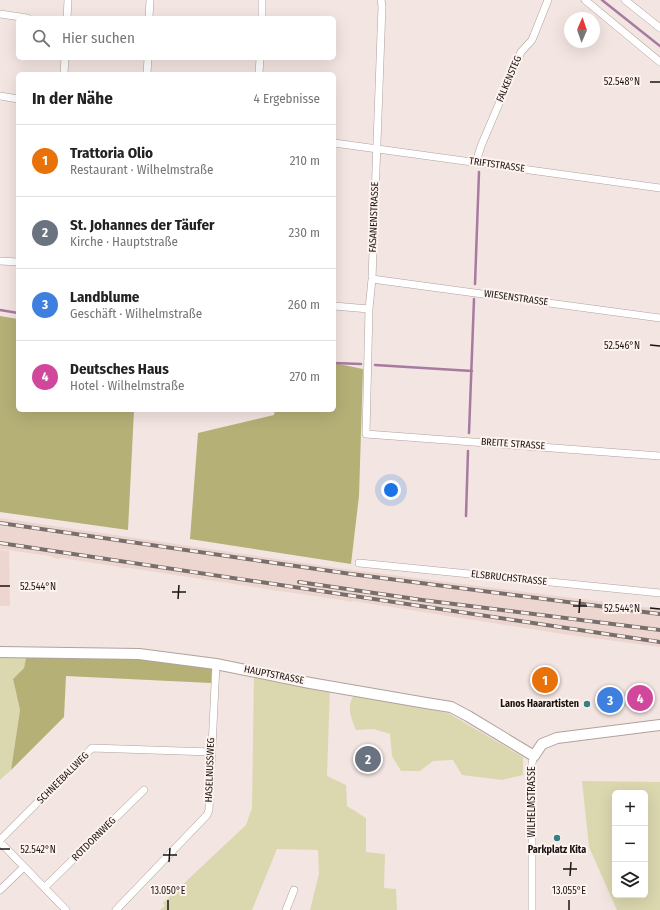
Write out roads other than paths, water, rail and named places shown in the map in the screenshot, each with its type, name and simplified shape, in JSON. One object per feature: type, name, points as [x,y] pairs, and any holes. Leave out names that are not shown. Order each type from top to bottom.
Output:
[{"type":"street","points":[[67,16],[68,0]]},
{"type":"street","points":[[149,16],[150,0]]},
{"type":"street","points":[[262,0],[262,16]]},
{"type":"street","name":"FASANENSTRASSE","points":[[366,434],[369,309],[372,279],[382,14],[381,0]]},
{"type":"street","name":"FALKENSTEG","points":[[476,162],[481,146],[521,52],[532,40],[548,0]]},
{"type":"street","points":[[585,0],[660,62]]},
{"type":"street","points":[[625,0],[660,28]]},
{"type":"street","points":[[0,14],[16,16]]},
{"type":"street","points":[[64,72],[65,60]]},
{"type":"street","points":[[147,72],[148,60]]},
{"type":"street","points":[[259,72],[260,60]]},
{"type":"street","points":[[0,96],[16,99]]},
{"type":"street","name":"TRIFTSTRASSE","points":[[336,143],[660,188]]},
{"type":"street","points":[[0,261],[16,262]]},
{"type":"street","name":"WIESENSTRASSE","points":[[372,279],[660,318]]},
{"type":"street","points":[[336,306],[369,309]]},
{"type":"street","name":"BREITE STRASSE","points":[[366,434],[660,456]]},
{"type":"street","name":"ELSBRUCHSTRASSE","points":[[359,563],[660,593]]},
{"type":"street","name":"HAUPTSTRASSE","points":[[0,652],[140,654],[216,664],[310,683],[451,708],[468,716],[534,756]]},
{"type":"street","name":"HASELNUSSWEG","points":[[116,910],[207,815],[209,810],[216,664]]},
{"type":"street","name":"WILHELMSTRASSE","points":[[532,910],[532,763],[534,756],[542,744],[557,738],[660,725]]},
{"type":"street","name":"SCHNEEBALLWEG","points":[[0,841],[92,748],[211,752]]},
{"type":"street","name":"ROTDORNWEG","points":[[45,888],[144,790]]},
{"type":"street","points":[[0,841],[66,910]]},
{"type":"street","points":[[0,890],[24,867]]},
{"type":"street","points":[[286,910],[294,890]]},
{"type":"waterway","points":[[602,0],[660,46]]},
{"type":"waterway","points":[[475,284],[479,172]]},
{"type":"waterway","points":[[469,433],[474,299]]},
{"type":"waterway","points":[[0,310],[16,313]]},
{"type":"waterway","points":[[336,363],[361,364]]},
{"type":"waterway","points":[[375,365],[472,371]]},
{"type":"waterway","points":[[466,516],[468,451]]},
{"type":"railway","points":[[0,523],[351,574],[660,614]]},
{"type":"railway","points":[[0,543],[660,642]]},
{"type":"railway","points":[[299,582],[422,600],[660,630]]},
{"type":"place","name":"Trattoria Olio","points":[[545,680]]},
{"type":"place","name":"Deutsches Haus","points":[[640,698]]},
{"type":"place","name":"Landblume","points":[[610,700]]},
{"type":"place","name":"Lanos Haarartisten","points":[[587,704]]},
{"type":"place","name":"St. Johannes der Täufer","points":[[368,759]]},
{"type":"place","name":"Parkplatz Kita","points":[[557,838]]}]
